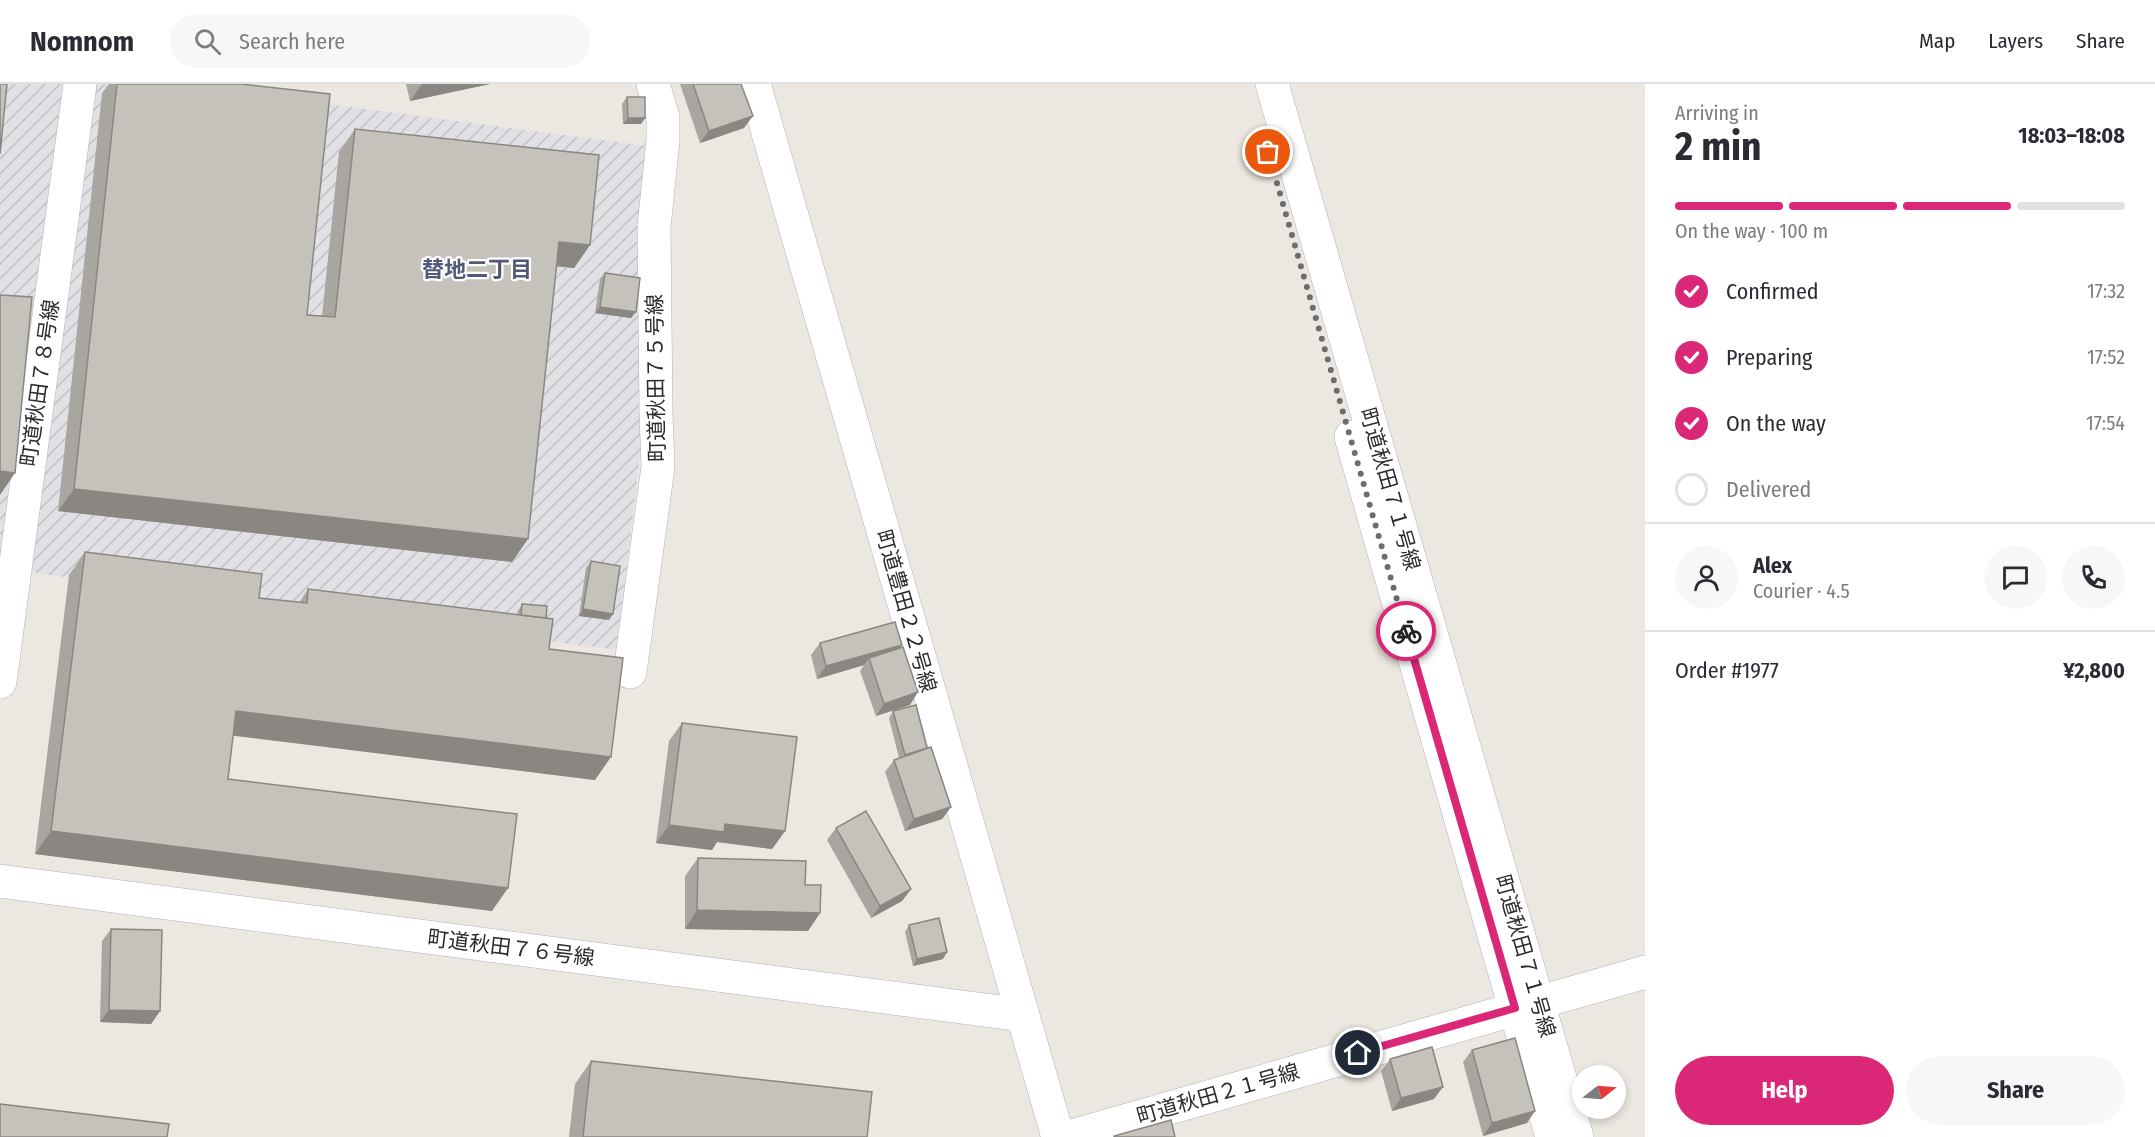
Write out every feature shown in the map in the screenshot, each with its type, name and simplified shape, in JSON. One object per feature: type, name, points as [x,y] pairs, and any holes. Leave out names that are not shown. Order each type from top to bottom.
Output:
[{"type":"street","name":"町道秋田７８号線","points":[[0,682],[80,84]]},
{"type":"street","name":"町道秋田７５号線","points":[[630,672],[658,467],[654,227],[663,140],[663,117],[653,84]]},
{"type":"street","name":"町道豊田２２号線","points":[[754,84],[1058,1137]]},
{"type":"street","points":[[1249,84],[1526,1005],[1552,1137]]},
{"type":"street","name":"町道秋田７１号線","points":[[1272,84],[1526,1005],[1577,1137]]},
{"type":"street","name":"町道秋田７６号線","points":[[0,881],[1022,1015]]},
{"type":"street","name":"町道秋田２１号線","points":[[1068,1137],[1645,972]]},
{"type":"shaded area","points":[[0,84],[173,84],[648,146],[644,421],[617,650],[5,569],[0,608]]},
{"type":"building","points":[[0,84],[7,84],[0,154]]},
{"type":"building","points":[[117,84],[241,84],[330,94],[307,315],[335,317],[355,129],[599,155],[590,245],[559,242],[528,539],[74,489]]},
{"type":"building","points":[[693,84],[741,84],[753,116],[709,131]]},
{"type":"building","points":[[627,97],[645,97],[645,118],[628,118]]},
{"type":"building","points":[[605,273],[640,278],[636,312],[600,307]]},
{"type":"building","points":[[0,295],[32,297],[15,473],[0,471]]},
{"type":"building","points":[[85,552],[262,574],[259,598],[307,603],[308,589],[553,619],[549,649],[623,658],[611,757],[236,711],[228,779],[517,814],[508,888],[51,831]]},
{"type":"building","points":[[591,561],[620,566],[613,614],[583,609]]},
{"type":"building","points":[[522,604],[547,606],[546,618],[521,615]]},
{"type":"building","points":[[895,622],[902,645],[826,666],[820,643]]},
{"type":"building","points":[[903,647],[918,692],[884,704],[869,658]]},
{"type":"building","points":[[916,705],[927,748],[905,755],[893,711]]},
{"type":"building","points":[[682,723],[797,737],[785,831],[725,824],[724,832],[669,825]]},
{"type":"building","points":[[931,747],[951,807],[914,819],[894,760]]},
{"type":"building","points":[[866,811],[911,889],[880,906],[836,828]]},
{"type":"building","points":[[698,858],[806,861],[805,885],[821,885],[820,913],[697,910]]},
{"type":"building","points":[[939,918],[947,952],[917,959],[909,925]]},
{"type":"building","points":[[111,929],[162,930],[160,1011],[109,1010]]},
{"type":"building","points":[[1515,1038],[1535,1111],[1492,1123],[1472,1050]]},
{"type":"building","points":[[1432,1047],[1443,1087],[1401,1098],[1390,1059]]},
{"type":"building","points":[[591,1061],[872,1092],[867,1137],[583,1137]]},
{"type":"building","points":[[0,1104],[169,1124],[167,1137],[0,1137]]},
{"type":"building","points":[[1171,1120],[1175,1137],[1114,1137],[1114,1136]]},
{"type":"way so far","points":[[1268,152],[1406,631]]},
{"type":"district","name":"替地二丁目","points":[[477,269]]},
{"type":"route","points":[[1358,1053],[1515,1008],[1406,631]]}]
